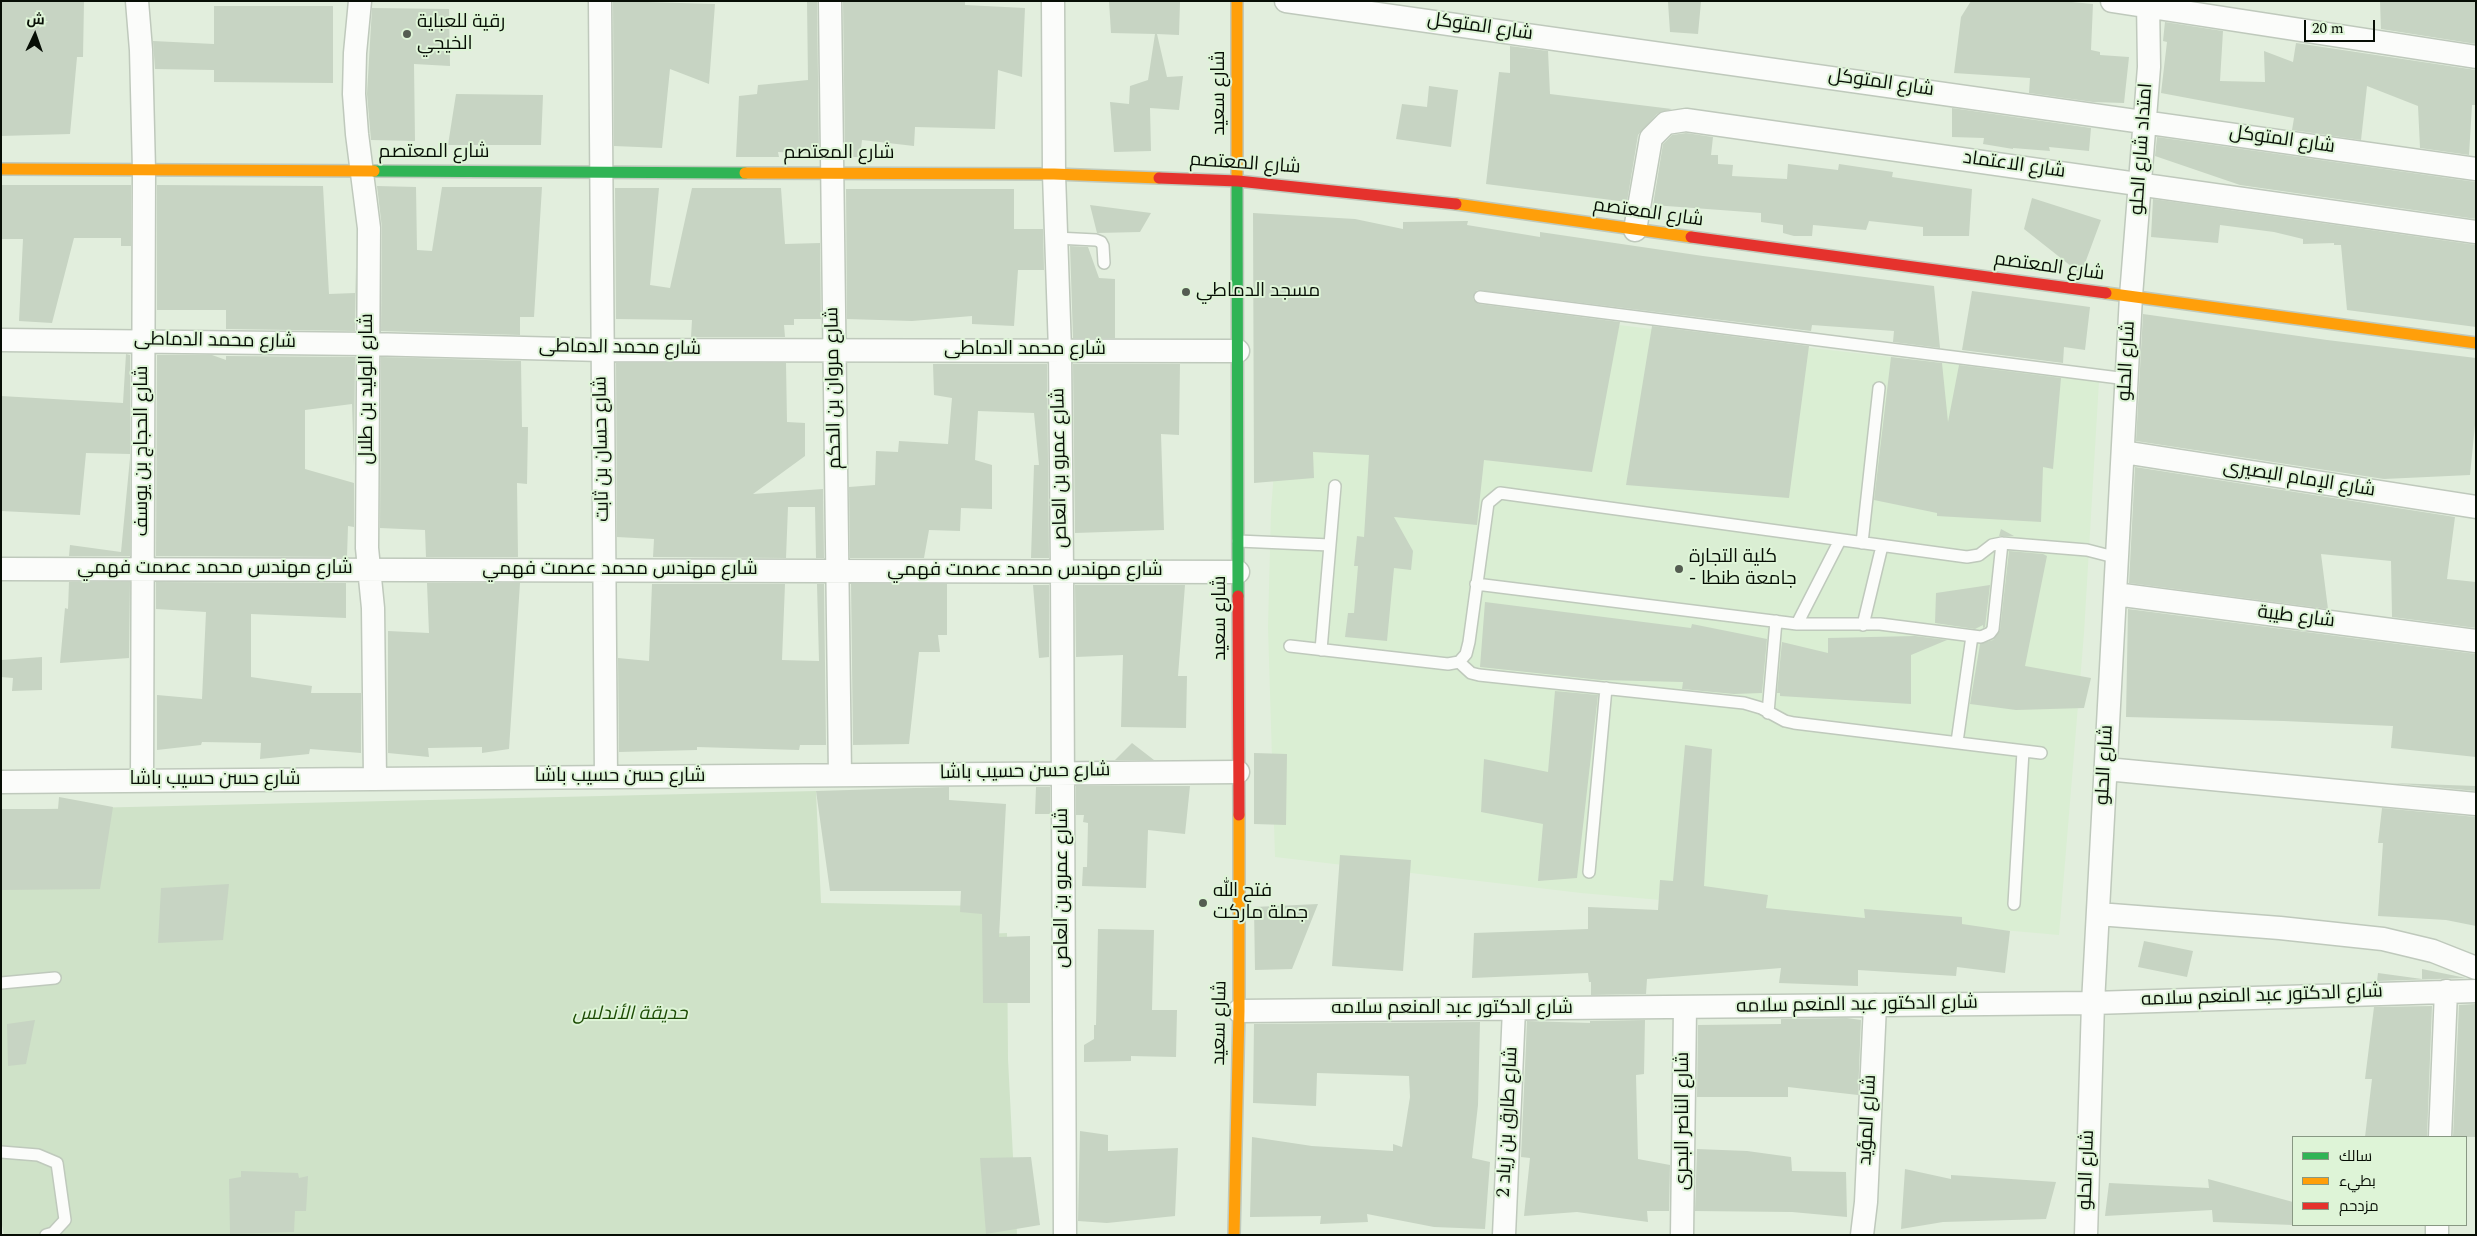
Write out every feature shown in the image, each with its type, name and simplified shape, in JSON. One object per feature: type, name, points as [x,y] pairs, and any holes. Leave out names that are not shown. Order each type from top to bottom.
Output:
[{"type":"street","name":"شارع الحجاج بن يوسف","points":[[137,1],[141,50],[144,170],[142,780]]},
{"type":"street","name":"شارع الوليد بن طلال","points":[[360,1],[355,53],[354,94],[369,228],[369,569],[373,608],[375,778]]},
{"type":"street","name":"شارع حسان بن ثابت","points":[[600,1],[606,777]]},
{"type":"street","name":"شارع مروان بن الحكم","points":[[830,1],[840,775]]},
{"type":"street","name":"شارع عمرو بن العاص","points":[[1053,1],[1054,174],[1060,350],[1065,1235]]},
{"type":"street","name":"شارع سعيد","points":[[1234,1235],[1239,1011],[1237,1]]},
{"type":"street","name":"شارع المتوكل","points":[[1286,1],[2476,170]]},
{"type":"street","points":[[2112,1],[2148,4],[2476,57]]},
{"type":"street","name":"امتداد شارع الحلو","points":[[2131,296],[2149,67],[2148,4]]},
{"type":"street","name":"شارع الاعتماد","points":[[1635,230],[1648,144],[1660,127],[1679,120],[2476,232]]},
{"type":"street","name":"شارع المعتصم","points":[[1,169],[1054,174],[1238,181],[1432,200],[1635,230],[2476,343]]},
{"type":"street","name":"شارع الحلو","points":[[2086,1235],[2093,1003],[2131,296]]},
{"type":"street","name":"شارع محمد الدماطى","points":[[1,340],[143,340],[602,350],[1238,351]]},
{"type":"street","name":"شارع الإمام البصيرى","points":[[2123,452],[2476,507]]},
{"type":"street","name":"شارع مهندس محمد عصمت فهمي","points":[[1,568],[1238,572]]},
{"type":"street","name":"شارع طيبة","points":[[2115,594],[2476,641]]},
{"type":"street","points":[[2106,769],[2476,804]]},
{"type":"street","name":"شارع حسن حسيب باشا","points":[[1,782],[1238,772]]},
{"type":"street","points":[[2098,914],[2307,930],[2383,940],[2433,952],[2476,968]]},
{"type":"street","points":[[2440,1136],[2446,991]]},
{"type":"street","name":"شارع الدكتور عبد المنعم سلامه","points":[[1239,1011],[2093,1003],[2476,991]]},
{"type":"street","name":"شارع المؤيد","points":[[1862,1235],[1866,1202],[1875,1006]]},
{"type":"street","name":"شارع طارق بن زياد 2","points":[[1504,1235],[1514,1008]]},
{"type":"street","name":"شارع الناصر البحرى","points":[[1682,1235],[1685,1008]]},
{"type":"lane","points":[[1056,238],[1096,240],[1101,242],[1104,263]]},
{"type":"lane","points":[[1480,297],[2127,379]]},
{"type":"lane","points":[[1862,543],[1879,388]]},
{"type":"lane","points":[[1321,650],[1335,486]]},
{"type":"lane","points":[[1290,646],[1448,664],[1459,662],[1466,654],[1469,642],[1488,503],[1500,493],[1973,557],[1979,555],[1992,544],[2002,543],[2086,550],[2118,558]]},
{"type":"lane","points":[[1797,624],[1840,540]]},
{"type":"lane","points":[[1238,541],[1330,545]]},
{"type":"lane","points":[[1476,584],[1797,624],[1899,626],[1972,636],[1986,636],[1993,629],[2002,543]]},
{"type":"lane","points":[[1863,624],[1882,546]]},
{"type":"lane","points":[[1768,713],[1776,621]]},
{"type":"lane","points":[[1957,742],[1972,636]]},
{"type":"lane","points":[[1459,662],[1471,673],[1479,675],[1744,703],[1794,723],[2041,753]]},
{"type":"lane","points":[[1589,872],[1606,688]]},
{"type":"lane","points":[[2014,904],[2023,751]]},
{"type":"lane","points":[[1,983],[55,978]]},
{"type":"lane","points":[[1,1152],[38,1154],[56,1163],[65,1220],[53,1233],[46,1235]]},
{"type":"shaded area","name":"كلية التجارة - جامعة طنطا","points":[[1288,284],[1716,337],[2099,381],[2084,633],[2059,935],[1581,893],[1275,857],[1268,627],[1271,511]]},
{"type":"green space","name":"حديقة الأندلس","points":[[816,791],[821,903],[983,906],[985,934],[1007,933],[1008,1059],[1017,1235],[4,1235],[1,1220],[1,810]]},
{"type":"building","points":[[1,1],[84,1],[83,57],[77,57],[70,134],[1,136]]},
{"type":"building","points":[[613,1],[715,4],[709,84],[670,69],[662,148],[614,146]]},
{"type":"building","points":[[807,1],[817,1],[819,154],[778,152],[779,157],[736,157],[739,96],[757,94],[758,85],[808,80]]},
{"type":"building","points":[[843,1],[965,1],[965,5],[1025,8],[1022,77],[998,70],[995,129],[915,127],[914,146],[862,140],[860,157],[845,157]]},
{"type":"building","points":[[1109,1],[1180,2],[1179,35],[1157,34],[1167,77],[1183,76],[1179,110],[1150,108],[1151,151],[1114,152],[1110,102],[1129,104],[1130,86],[1148,80],[1155,34],[1111,33]]},
{"type":"building","points":[[1971,1],[2061,1],[2093,4],[2091,50],[2100,52],[2100,55],[2129,57],[2124,103],[2093,102],[2029,93],[2030,78],[1954,73],[1961,17]]},
{"type":"building","points":[[2380,1],[2476,1],[2476,44],[2381,29]]},
{"type":"building","points":[[1668,2],[1701,2],[1698,34],[1670,32]]},
{"type":"building","points":[[214,6],[333,6],[333,83],[214,82],[214,70],[155,69],[153,41],[214,44]]},
{"type":"building","points":[[372,8],[449,9],[450,66],[414,64],[415,141],[371,140],[367,94]]},
{"type":"building","points":[[2165,22],[2223,31],[2220,81],[2265,82],[2264,51],[2293,62],[2296,43],[2476,70],[2476,105],[2472,105],[2469,155],[2420,148],[2418,106],[2367,86],[2361,140],[2292,130],[2294,118],[2161,93],[2167,42],[2163,41]]},
{"type":"building","points":[[1510,46],[1548,51],[1550,94],[1672,109],[1657,114],[1638,135],[1627,202],[1486,184],[1499,72],[1510,73]]},
{"type":"building","points":[[1429,86],[1458,90],[1451,147],[1396,139],[1402,104],[1427,107]]},
{"type":"building","points":[[456,94],[543,95],[541,145],[448,145]]},
{"type":"building","points":[[1952,108],[2091,128],[2089,151],[2049,147],[2050,151],[2013,149],[1983,144],[1984,138],[1952,137]]},
{"type":"building","points":[[1686,133],[1713,137],[1711,155],[1718,155],[1718,164],[1733,165],[1732,176],[1787,179],[1788,164],[1838,170],[1839,164],[1893,172],[1892,177],[1972,189],[1969,236],[1923,236],[1923,227],[1869,221],[1866,230],[1813,225],[1812,236],[1794,236],[1783,233],[1783,225],[1761,222],[1761,213],[1653,205],[1663,144],[1672,135]]},
{"type":"building","points":[[2157,137],[2476,182],[2476,219],[2240,185],[2155,156]]},
{"type":"building","points":[[1,185],[131,185],[131,246],[121,246],[121,238],[74,238],[52,323],[19,321],[23,239],[1,239]]},
{"type":"building","points":[[157,185],[323,186],[329,294],[355,293],[356,267],[355,331],[226,329],[226,310],[157,310]]},
{"type":"building","points":[[377,186],[416,187],[417,250],[432,251],[442,187],[542,187],[534,317],[520,317],[520,335],[381,331],[382,228]]},
{"type":"building","points":[[615,188],[659,188],[650,285],[670,288],[692,188],[781,188],[785,244],[820,243],[821,319],[794,319],[794,325],[784,325],[785,337],[691,337],[692,320],[616,319]]},
{"type":"building","points":[[846,189],[1014,189],[1014,229],[1043,229],[1044,270],[1018,270],[1014,326],[972,324],[972,316],[912,321],[847,319]]},
{"type":"building","points":[[2032,198],[2101,220],[2081,274],[2024,229]]},
{"type":"building","points":[[2153,199],[2476,245],[2476,327],[2347,310],[2341,245],[2334,245],[2334,243],[2303,244],[2303,239],[2274,232],[2220,225],[2218,243],[2151,237]]},
{"type":"building","points":[[1090,205],[1151,213],[1140,232],[1097,233]]},
{"type":"building","points":[[1253,213],[1355,219],[1403,229],[1403,222],[1468,221],[1467,225],[1540,237],[1540,232],[1703,256],[1934,286],[1940,348],[1893,342],[1894,331],[1812,325],[1811,331],[1477,290],[1473,299],[1479,304],[1620,322],[1592,472],[1484,460],[1477,525],[1394,517],[1413,551],[1411,570],[1394,568],[1387,641],[1345,637],[1348,613],[1354,613],[1358,566],[1354,566],[1357,536],[1364,537],[1369,455],[1313,452],[1314,478],[1254,483]]},
{"type":"building","points":[[1070,246],[1088,247],[1099,278],[1115,279],[1115,338],[1073,338]]},
{"type":"building","points":[[1972,291],[2090,307],[2085,350],[2064,347],[2063,363],[1962,350]]},
{"type":"building","points":[[2143,314],[2327,340],[2476,358],[2476,415],[2470,475],[2384,479],[2136,441]]},
{"type":"building","points":[[1652,326],[1809,346],[1789,498],[1626,485]]},
{"type":"building","points":[[126,354],[130,355],[130,454],[86,453],[80,515],[1,511],[1,396],[123,403]]},
{"type":"building","points":[[157,355],[212,355],[226,360],[226,356],[355,357],[354,466],[352,404],[305,410],[305,469],[354,483],[354,527],[348,526],[347,557],[156,556]]},
{"type":"building","points":[[381,357],[521,361],[522,427],[528,427],[527,484],[517,483],[518,557],[426,557],[425,530],[380,528]]},
{"type":"building","points":[[1891,357],[1942,363],[1948,422],[1959,365],[2061,378],[2053,469],[2043,467],[2041,522],[1937,516],[1937,513],[1874,500]]},
{"type":"building","points":[[616,363],[786,363],[787,422],[805,423],[805,456],[753,494],[823,489],[824,558],[816,558],[815,507],[788,507],[786,558],[653,557],[654,539],[617,537]]},
{"type":"building","points":[[933,364],[1047,364],[1049,558],[1031,558],[1034,465],[1039,465],[1034,413],[978,411],[975,460],[992,465],[992,509],[961,508],[960,531],[929,530],[924,558],[850,558],[849,487],[875,485],[876,451],[898,452],[899,441],[948,444],[952,398],[934,395]]},
{"type":"building","points":[[1073,364],[1180,364],[1179,435],[1161,434],[1164,530],[1075,533]]},
{"type":"building","points":[[130,458],[130,556],[69,556],[70,545],[121,552]]},
{"type":"building","points":[[2135,467],[2455,517],[2447,579],[2476,582],[2476,628],[2392,617],[2391,561],[2321,554],[2328,609],[2129,583]]},
{"type":"building","points":[[2001,529],[2014,536],[1999,536]]},
{"type":"building","points":[[2009,551],[2047,556],[2025,666],[2091,678],[2084,708],[2016,710],[1970,704],[1980,644],[1993,640],[2000,630]]},
{"type":"building","points":[[69,582],[130,582],[129,658],[60,663],[65,608],[68,609]]},
{"type":"building","points":[[156,582],[346,583],[346,618],[251,614],[251,677],[312,686],[311,693],[361,693],[361,753],[310,749],[309,754],[260,759],[261,743],[202,742],[201,745],[157,750],[157,695],[202,699],[206,612],[156,609]]},
{"type":"building","points":[[427,583],[520,583],[509,749],[482,753],[482,747],[428,748],[429,757],[388,753],[388,631],[429,633]]},
{"type":"building","points":[[652,584],[785,584],[782,660],[819,661],[817,584],[824,584],[826,745],[800,745],[799,750],[697,747],[697,750],[619,752],[618,658],[649,661]]},
{"type":"building","points":[[851,584],[947,584],[947,635],[938,635],[940,652],[919,652],[909,744],[853,745]]},
{"type":"building","points":[[1033,585],[1049,585],[1049,657],[1039,658]]},
{"type":"building","points":[[1075,585],[1185,585],[1178,676],[1187,676],[1186,728],[1121,727],[1123,655],[1076,657]]},
{"type":"building","points":[[1990,585],[1985,627],[1983,628],[1983,625],[1975,629],[1935,623],[1936,593]]},
{"type":"building","points":[[1485,602],[1691,628],[1692,624],[1767,639],[1762,693],[1734,694],[1682,689],[1683,682],[1601,680],[1480,667]]},
{"type":"building","points":[[2128,609],[2476,654],[2476,757],[2391,748],[2393,726],[2126,717]]},
{"type":"building","points":[[1915,636],[1947,640],[1911,655],[1911,704],[1780,696],[1780,693],[1777,693],[1782,642],[1828,653],[1828,638]]},
{"type":"building","points":[[42,657],[42,690],[12,691],[13,678],[1,677],[1,660]]},
{"type":"building","points":[[1555,691],[1598,695],[1577,878],[1538,881],[1543,824],[1481,812],[1484,759],[1548,772]]},
{"type":"building","points":[[1132,743],[1154,760],[1115,760]]},
{"type":"building","points":[[1685,745],[1712,749],[1704,886],[1768,895],[1766,908],[1865,918],[1864,909],[1962,917],[1962,924],[2010,931],[2005,973],[1957,967],[1956,976],[1858,970],[1858,986],[1779,983],[1781,968],[1647,979],[1646,994],[1591,995],[1591,982],[1589,982],[1588,973],[1472,978],[1474,933],[1588,929],[1588,907],[1658,910],[1660,880],[1673,881]]},
{"type":"building","points":[[1254,753],[1287,754],[1286,825],[1254,824]]},
{"type":"building","points":[[2392,783],[2476,786],[2476,791]]},
{"type":"building","points":[[1076,786],[1190,786],[1185,834],[1148,830],[1146,888],[1082,886],[1083,867],[1087,867],[1088,823],[1083,822],[1084,815],[1076,815]]},
{"type":"building","points":[[949,787],[949,800],[1006,804],[999,937],[1030,936],[1030,1003],[983,1003],[982,914],[960,912],[961,891],[830,891],[816,791]]},
{"type":"building","points":[[1036,787],[1050,787],[1050,814],[1035,814]]},
{"type":"building","points":[[59,797],[113,807],[100,889],[1,890],[1,809],[58,809]]},
{"type":"building","points":[[2382,808],[2476,817],[2476,926],[2446,920],[2378,916],[2383,843],[2378,843]]},
{"type":"building","points":[[1340,855],[1411,860],[1403,971],[1332,966]]},
{"type":"building","points":[[229,884],[223,940],[158,943],[161,888]]},
{"type":"building","points":[[1318,904],[1292,969],[1255,970],[1254,907]]},
{"type":"building","points":[[1098,929],[1154,930],[1152,1010],[1177,1010],[1176,1057],[1131,1056],[1131,1061],[1084,1062],[1084,1045],[1094,1039],[1094,1025],[1096,1025]]},
{"type":"building","points":[[2144,941],[2193,951],[2187,977],[2138,967]]},
{"type":"building","points":[[2422,969],[2466,978],[2377,981],[2378,973],[2422,979]]},
{"type":"building","points":[[2476,1004],[2476,1137],[2453,1136],[2459,1005]]},
{"type":"building","points":[[2432,1006],[2427,1136],[2365,1136],[2372,1079],[2365,1079],[2374,1007]]},
{"type":"building","points":[[1847,1018],[1861,1020],[1858,1095],[1788,1087],[1788,1097],[1697,1097],[1698,1025],[1781,1024],[1781,1019]]},
{"type":"building","points":[[35,1020],[26,1064],[8,1066],[7,1024]]},
{"type":"building","points":[[1645,1020],[1644,1074],[1636,1075],[1638,1159],[1670,1165],[1669,1211],[1647,1211],[1648,1222],[1577,1212],[1524,1216],[1530,1158],[1521,1157],[1527,1021],[1590,1023],[1590,1021]]},
{"type":"building","points":[[1480,1022],[1478,1105],[1472,1158],[1490,1162],[1485,1229],[1434,1227],[1367,1214],[1368,1222],[1320,1224],[1321,1216],[1250,1217],[1252,1137],[1312,1146],[1393,1151],[1393,1144],[1402,1147],[1410,1097],[1409,1076],[1317,1073],[1316,1106],[1253,1103],[1254,1024]]},
{"type":"building","points":[[1080,1131],[1108,1135],[1108,1151],[1178,1148],[1175,1216],[1107,1223],[1078,1221]]},
{"type":"building","points":[[1697,1149],[1747,1151],[1791,1157],[1792,1171],[1846,1172],[1847,1217],[1792,1212],[1695,1211]]},
{"type":"building","points":[[1031,1157],[1040,1225],[986,1234],[980,1158]]},
{"type":"building","points":[[1905,1169],[1951,1179],[1951,1175],[2056,1182],[2046,1219],[1943,1222],[1901,1229]]},
{"type":"building","points":[[241,1171],[298,1173],[299,1178],[308,1176],[306,1211],[295,1211],[294,1232],[230,1234],[229,1179],[241,1177]]},
{"type":"building","points":[[2208,1179],[2292,1202],[2292,1225],[2213,1222],[2212,1210],[2105,1216],[2109,1183],[2209,1188]]},
{"type":"traffic: fast","points":[[374,171],[745,173]]},
{"type":"traffic: fast","points":[[1237,180],[1238,596]]},
{"type":"traffic: slow","points":[[1237,1],[1237,180]]},
{"type":"traffic: slow","points":[[1,169],[374,171]]},
{"type":"traffic: slow","points":[[745,173],[1054,174],[1159,178]]},
{"type":"traffic: slow","points":[[1456,204],[1691,237]]},
{"type":"traffic: slow","points":[[2106,293],[2476,343]]},
{"type":"traffic: slow","points":[[1234,1235],[1239,1011],[1239,815]]},
{"type":"traffic: jam","points":[[1159,178],[1238,181],[1456,204]]},
{"type":"traffic: jam","points":[[1691,237],[2106,293]]},
{"type":"traffic: jam","points":[[1238,596],[1239,815]]},
{"type":"place","name":"رقية للعباية الخيجي","points":[[407,34]]},
{"type":"place","name":"مسجد الدماطي","points":[[1186,292]]},
{"type":"place","name":"كلية التجارة - جامعة طنطا","points":[[1679,569]]},
{"type":"place","name":"فتح الله جملة ماركت","points":[[1203,903]]}]
